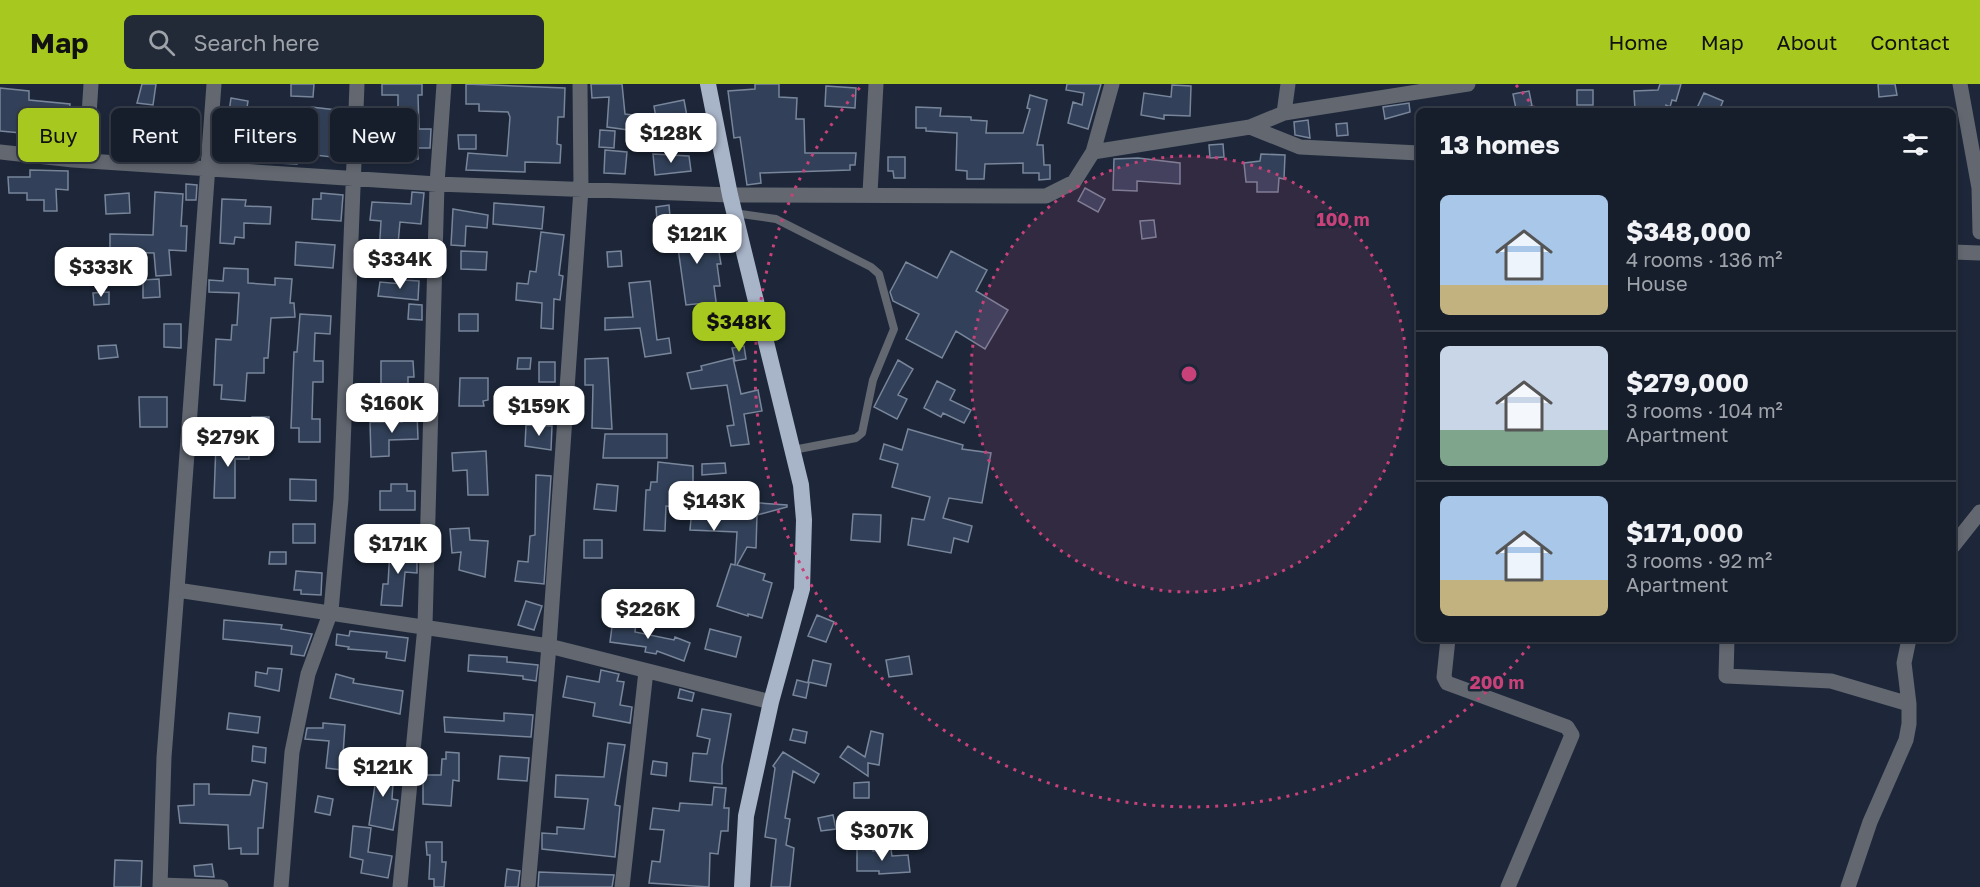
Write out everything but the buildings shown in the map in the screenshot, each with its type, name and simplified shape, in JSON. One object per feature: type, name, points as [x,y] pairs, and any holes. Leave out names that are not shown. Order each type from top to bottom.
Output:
[{"type":"highway","points":[[708,84],[734,213],[801,485],[804,520],[802,589],[771,702],[746,816],[742,887]]},
{"type":"street","points":[[89,108],[91,84]]},
{"type":"street","points":[[214,84],[164,757],[160,886],[221,887]]},
{"type":"street","points":[[281,887],[292,752],[308,674],[331,611],[341,499],[357,84]]},
{"type":"street","points":[[400,887],[425,627],[437,184],[444,84]]},
{"type":"street","points":[[528,887],[549,646],[581,189],[580,84]]},
{"type":"street","points":[[870,193],[876,84]]},
{"type":"street","points":[[99,162],[437,184],[730,195],[870,193],[1046,196],[1074,182],[1093,152],[1112,84]]},
{"type":"street","points":[[1284,113],[1288,84]]},
{"type":"street","points":[[1093,152],[1250,127],[1284,113],[1378,91],[1468,84]]},
{"type":"street","points":[[1960,84],[1979,188],[1980,232]]},
{"type":"street","points":[[1250,127],[1300,147],[1416,153]]},
{"type":"street","points":[[0,152],[18,154]]},
{"type":"street","points":[[1956,252],[1980,253]]},
{"type":"street","points":[[1956,542],[1980,512]]},
{"type":"street","points":[[177,590],[331,611],[549,646],[771,702]]},
{"type":"street","points":[[1448,642],[1444,677],[1447,683],[1567,727],[1572,735],[1508,887]]},
{"type":"street","points":[[1727,642],[1726,676],[1831,681],[1909,704]]},
{"type":"street","points":[[1848,887],[1870,822],[1906,740],[1910,724],[1904,663],[1908,642]]},
{"type":"street","points":[[622,887],[646,671]]},
{"type":"lane","points":[[734,213],[776,219],[871,267],[879,274],[889,305],[894,329],[873,380],[862,433],[856,438],[793,450]]}]
